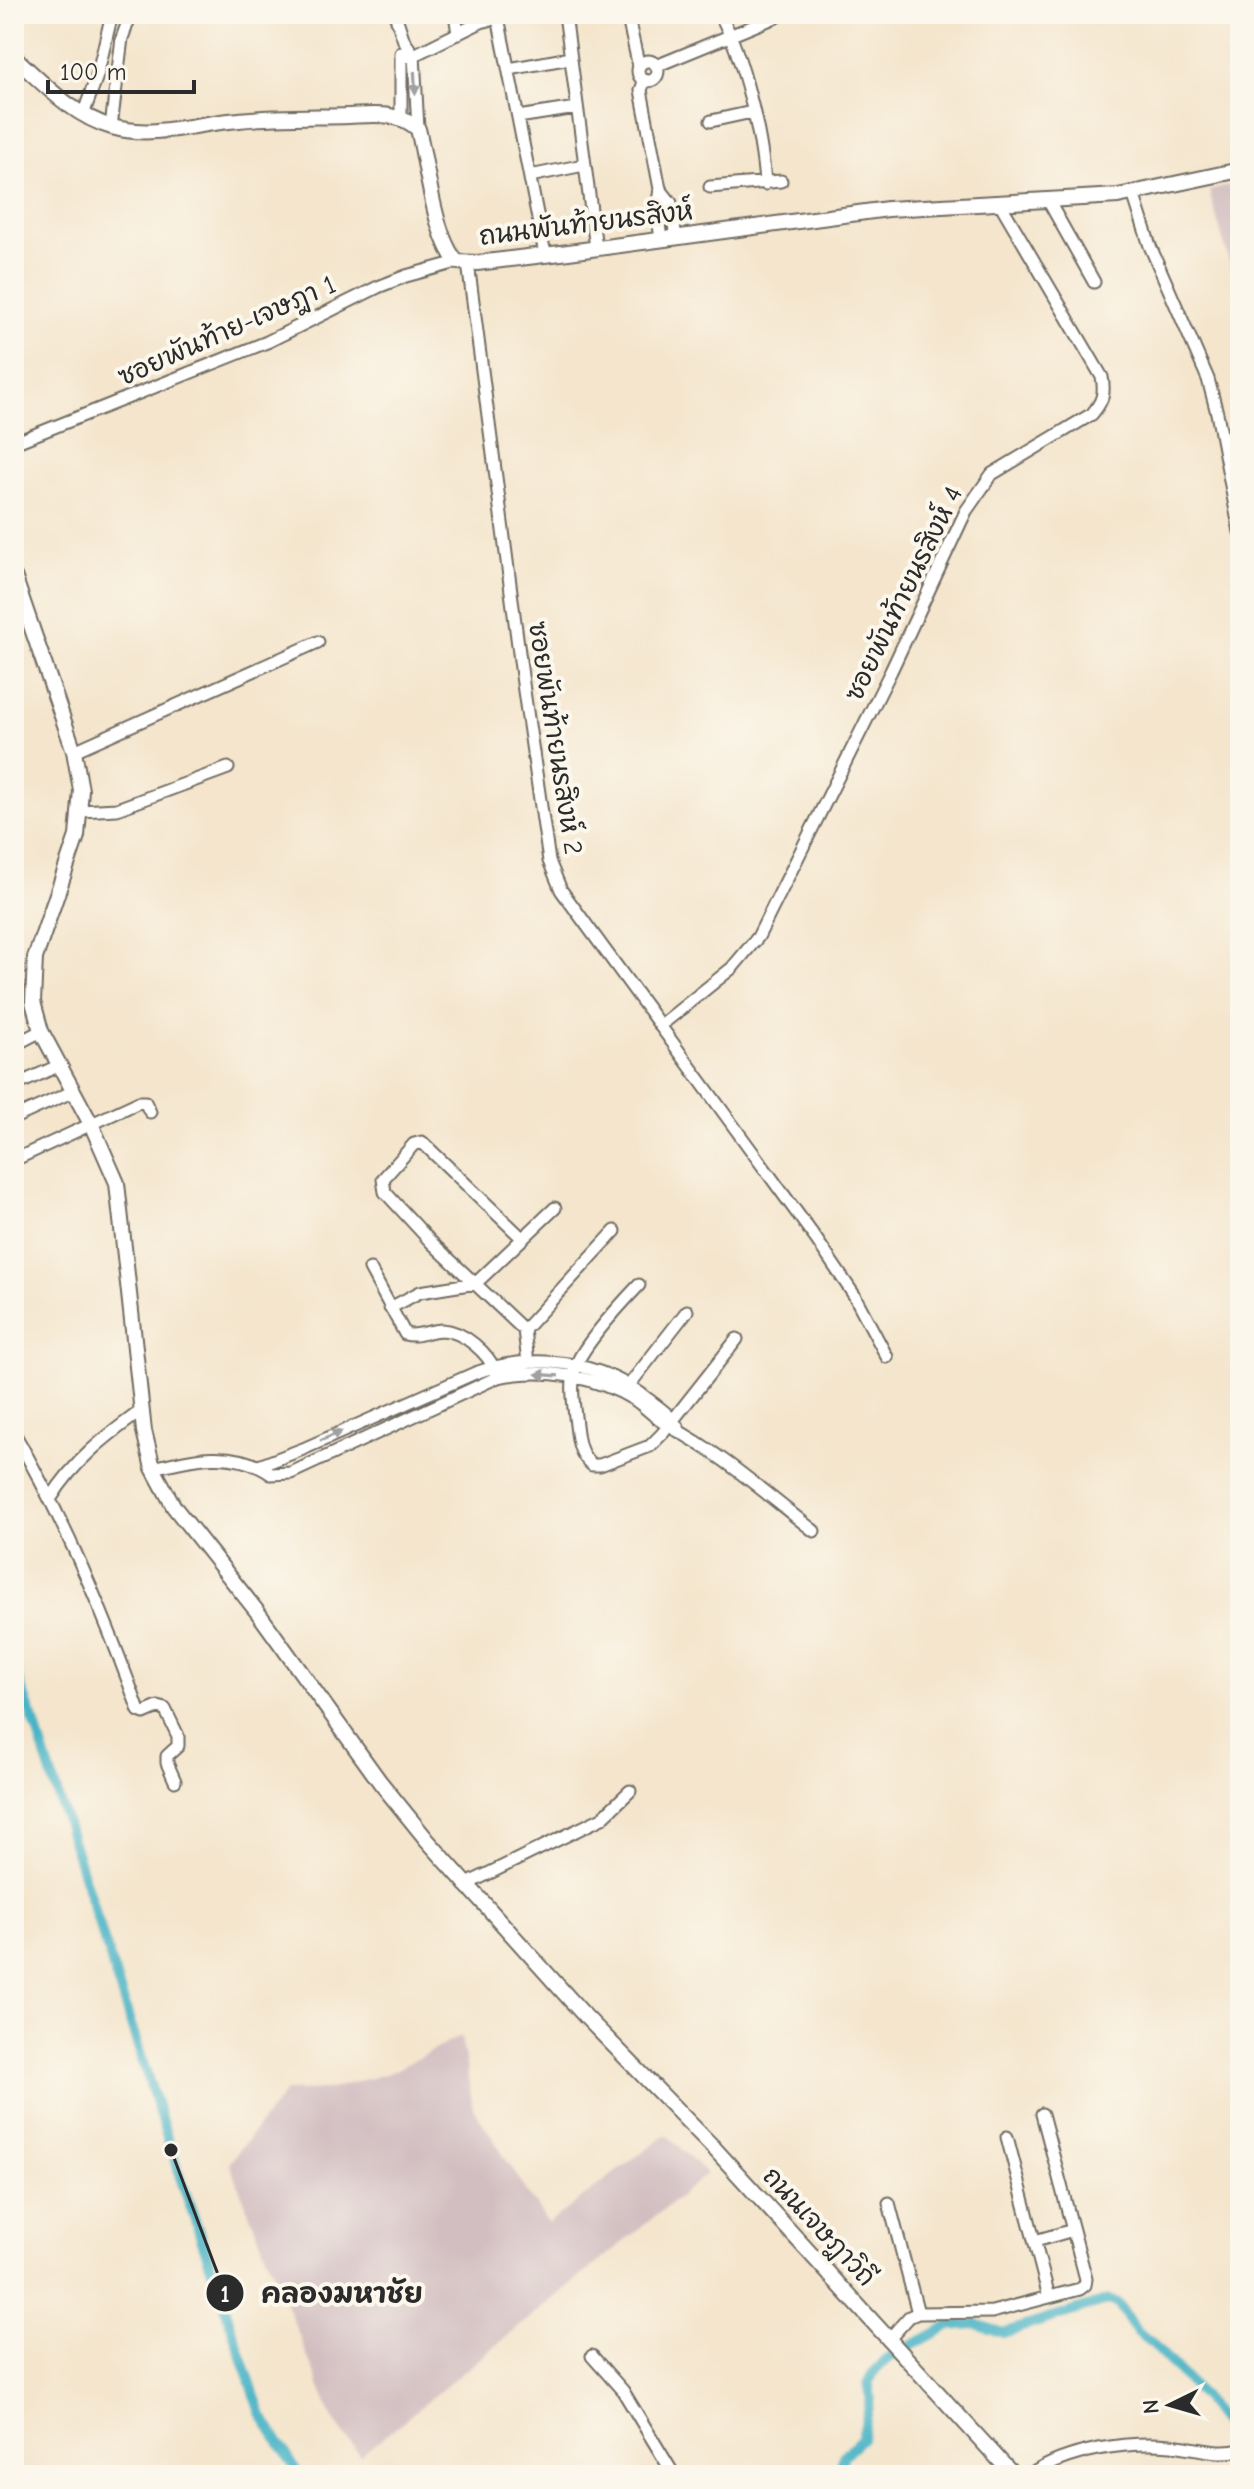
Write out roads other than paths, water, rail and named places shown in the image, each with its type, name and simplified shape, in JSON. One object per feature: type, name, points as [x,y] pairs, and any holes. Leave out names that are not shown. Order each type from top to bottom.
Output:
[{"type":"street","points":[[83,115],[97,76],[112,14]]},
{"type":"street","points":[[111,127],[122,38],[131,14]]},
{"type":"street","points":[[395,14],[404,41],[414,55],[418,129]]},
{"type":"street","points":[[455,14],[458,34]]},
{"type":"street","points":[[401,58],[414,55],[481,22],[513,14]]},
{"type":"street","points":[[565,14],[596,248]]},
{"type":"street","points":[[627,14],[640,77],[654,79],[656,66]]},
{"type":"street","points":[[720,14],[731,35],[760,139],[765,184]]},
{"type":"street","points":[[656,66],[783,14]]},
{"type":"street","points":[[498,17],[545,254]]},
{"type":"street","points":[[401,118],[404,41]]},
{"type":"street","points":[[14,57],[69,106],[111,127],[140,132],[266,118],[391,115],[418,129]]},
{"type":"street","points":[[509,69],[570,58]]},
{"type":"street","points":[[639,67],[647,61],[656,66]]},
{"type":"street","points":[[645,80],[641,90],[660,189],[657,208],[668,239]]},
{"type":"street","points":[[518,117],[576,108]]},
{"type":"street","points":[[711,121],[752,112]]},
{"type":"street","name":"ถนนพันท้ายนรสิงห์","points":[[418,129],[441,232],[451,255],[463,263],[888,209],[1049,202],[1133,193],[1240,170]]},
{"type":"street","points":[[530,176],[584,165]]},
{"type":"street","points":[[710,187],[781,181]]},
{"type":"street","points":[[1133,193],[1150,246],[1208,379],[1240,532]]},
{"type":"street","points":[[1049,202],[1094,282]]},
{"type":"street","name":"ซอยพันท้ายนรสิงห์ 4","points":[[661,1025],[732,968],[758,937],[891,671],[966,511],[980,489],[992,474],[1092,414],[1101,403],[1104,390],[1102,377],[1001,205]]},
{"type":"street","name":"ซอยพันท้าย-เจษฎา 1","points":[[14,443],[267,342],[378,287],[406,276],[463,263]]},
{"type":"street","name":"ซอยพันท้ายนรสิงห์ 2","points":[[463,263],[549,861],[561,890],[854,1295],[887,1357]]},
{"type":"street","name":"ถนนเจษฎาวิถี","points":[[15,581],[74,751],[81,790],[77,836],[35,958],[33,1002],[41,1031],[113,1169],[120,1199],[141,1411],[153,1468],[174,1507],[259,1614],[380,1782],[465,1885],[585,2016],[713,2147],[1013,2475]]},
{"type":"street","points":[[74,751],[318,642]]},
{"type":"street","points":[[80,811],[117,809],[228,768]]},
{"type":"street","points":[[14,1045],[41,1031]]},
{"type":"street","points":[[14,1086],[60,1065]]},
{"type":"street","points":[[14,1118],[74,1091]]},
{"type":"street","points":[[14,1160],[139,1102],[145,1102],[150,1112]]},
{"type":"street","points":[[522,1238],[422,1142],[414,1144],[383,1179],[385,1192],[431,1242],[524,1330],[528,1362]]},
{"type":"street","points":[[390,1308],[420,1292],[476,1283],[555,1208]]},
{"type":"street","points":[[524,1330],[615,1231]]},
{"type":"street","points":[[370,1269],[405,1334],[418,1336],[445,1330],[458,1333],[488,1357],[496,1372]]},
{"type":"street","points":[[639,1285],[619,1306],[575,1371],[572,1392],[579,1445],[584,1459],[592,1465],[600,1465],[650,1446],[673,1425],[737,1339]]},
{"type":"street","points":[[630,1384],[687,1311]]},
{"type":"street","points":[[259,1466],[528,1362],[630,1384],[673,1425]]},
{"type":"street","points":[[153,1468],[202,1456],[216,1456],[259,1466],[271,1474],[291,1473],[496,1372],[575,1371],[611,1387],[673,1425],[814,1531]]},
{"type":"street","points":[[51,1498],[65,1475],[105,1436],[141,1411]]},
{"type":"street","points":[[14,1433],[51,1498],[139,1711],[144,1713],[158,1707],[165,1709],[178,1736],[178,1746],[167,1756],[175,1781]]},
{"type":"street","points":[[465,1885],[602,1818],[630,1791]]},
{"type":"street","points":[[890,2338],[909,2317],[918,2313],[992,2312],[1080,2289],[1085,2285],[1042,2114]]},
{"type":"street","points":[[1007,2137],[1049,2297]]},
{"type":"street","points":[[889,2203],[918,2313]]},
{"type":"street","points":[[1035,2241],[1073,2230]]},
{"type":"street","points":[[592,2356],[623,2391],[674,2475]]},
{"type":"street","points":[[1030,2475],[1076,2455],[1138,2445],[1169,2445],[1230,2453],[1240,2450]]},
{"type":"waterway","points":[[14,1668],[37,1730],[171,2150],[261,2413],[299,2475]]},
{"type":"waterway","points":[[842,2475],[840,2466],[844,2455],[862,2438],[871,2398],[868,2382],[887,2359],[948,2326],[976,2324],[1003,2333],[1109,2300],[1118,2304],[1137,2332],[1151,2342],[1202,2396],[1240,2445]]},
{"type":"place","name":"คลองมหาชัย","points":[[171,2150]]}]
